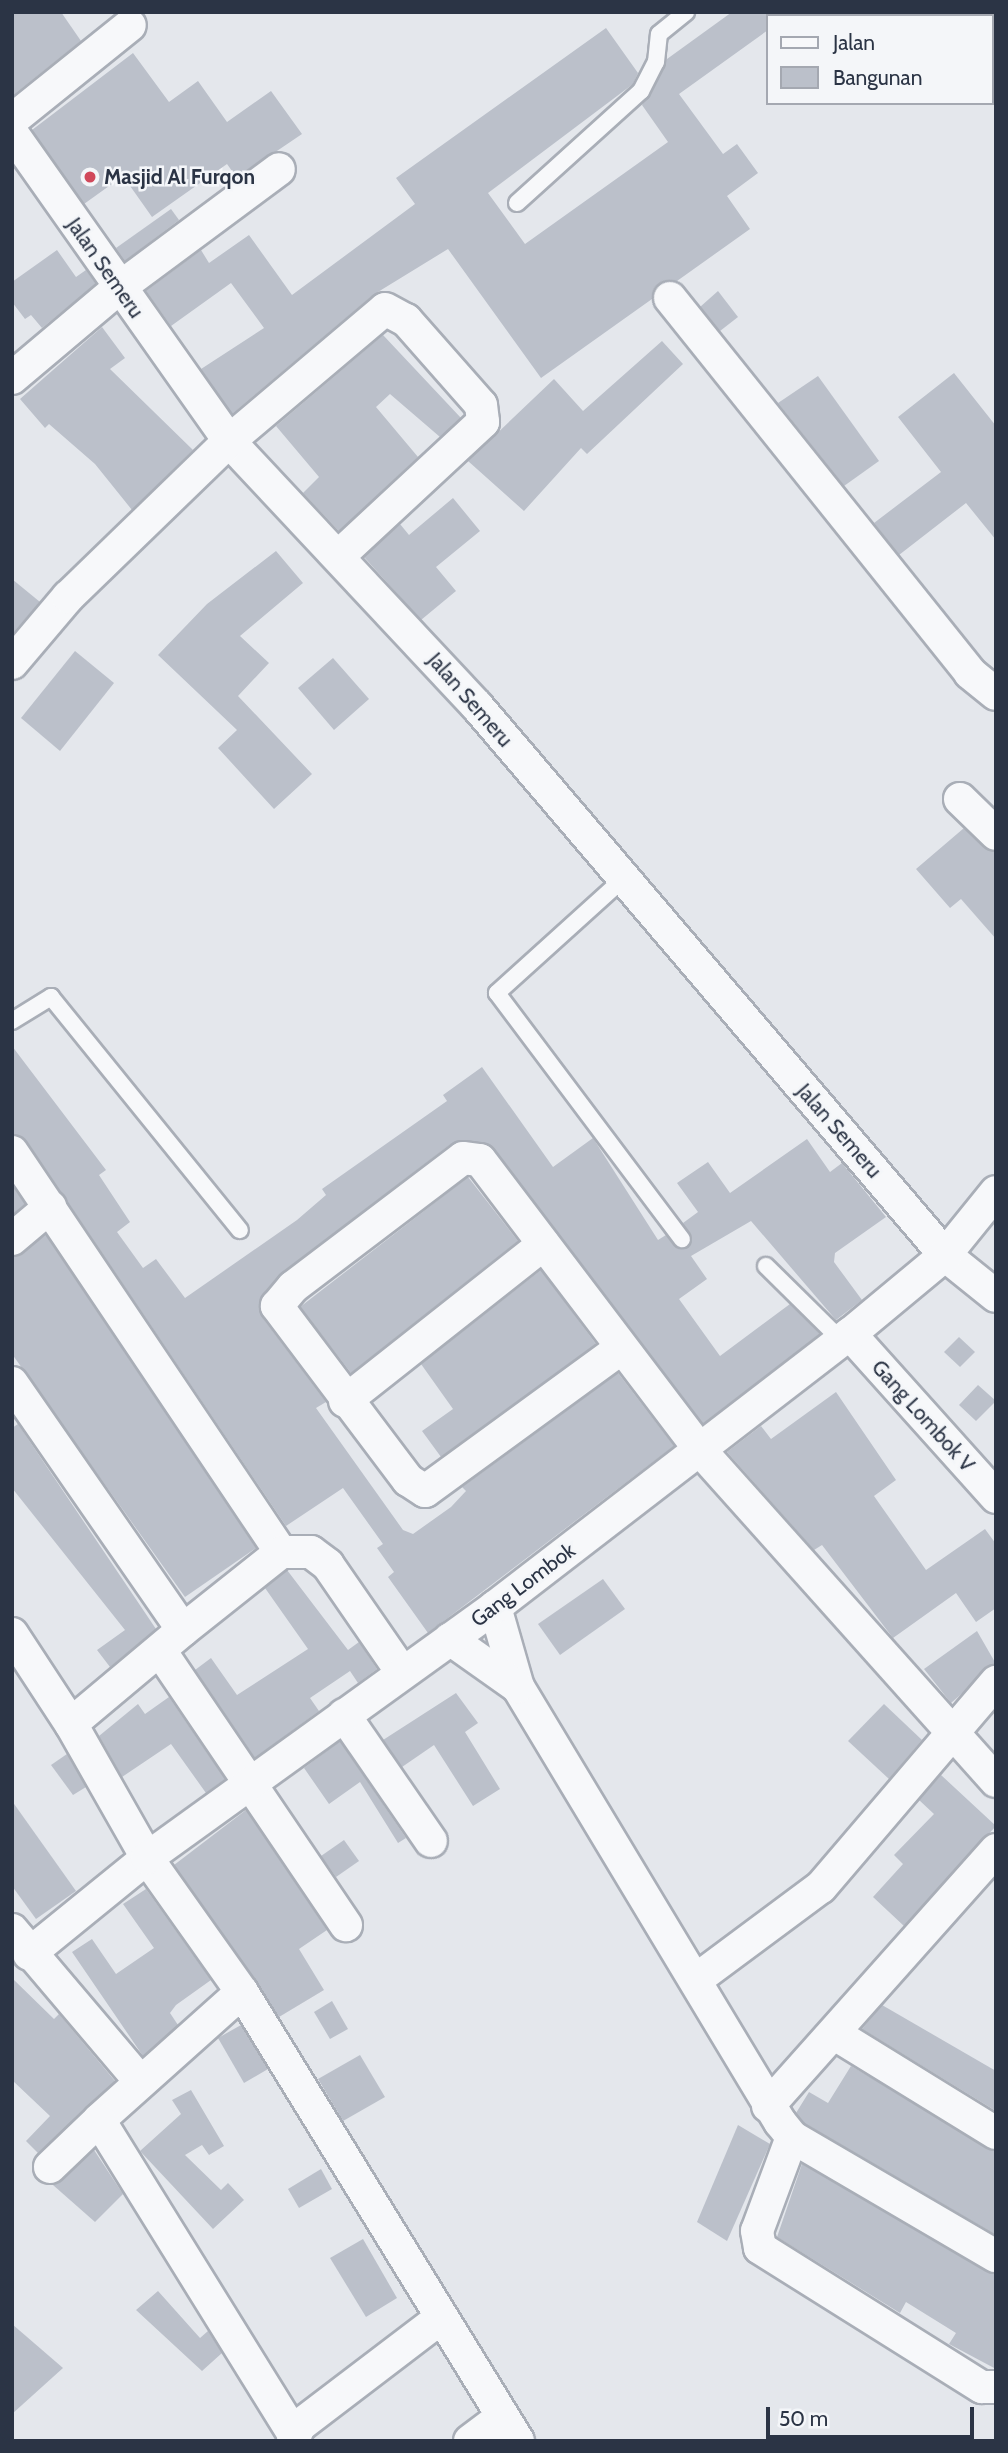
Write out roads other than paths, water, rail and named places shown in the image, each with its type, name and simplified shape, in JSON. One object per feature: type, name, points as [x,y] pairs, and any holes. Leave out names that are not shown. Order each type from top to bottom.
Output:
[{"type":"street","points":[[13,133],[130,25]]},
{"type":"street","name":"Jalan Semeru","points":[[13,133],[119,288],[229,440],[341,554],[945,1255],[996,1296]]},
{"type":"street","points":[[12,378],[119,288],[279,169]]},
{"type":"street","points":[[670,298],[970,673],[996,694]]},
{"type":"street","points":[[12,663],[68,597],[229,440],[374,313],[385,309],[407,320],[481,405],[482,422],[341,554]]},
{"type":"street","points":[[960,799],[996,834]]},
{"type":"street","points":[[12,1152],[281,1552]]},
{"type":"street","points":[[620,1349],[425,1491],[408,1480],[279,1315],[277,1306],[293,1287],[472,1156],[544,1244],[620,1349],[699,1450],[951,1737],[996,1782]]},
{"type":"street","name":"Gang Lombok","points":[[21,1942],[250,1786],[401,1671],[495,1607],[846,1337],[945,1255],[996,1192]]},
{"type":"street","points":[[12,1239],[50,1207]]},
{"type":"street","points":[[345,1401],[544,1244]]},
{"type":"street","name":"Gang Lombok V","points":[[846,1337],[996,1497]]},
{"type":"street","points":[[12,1383],[183,1630]]},
{"type":"street","points":[[71,1724],[281,1552],[310,1552],[328,1565],[401,1671]]},
{"type":"street","points":[[495,1607],[518,1687],[697,1979],[768,2106],[793,2137],[996,2256]]},
{"type":"street","points":[[12,1634],[71,1724],[147,1858],[242,1992],[510,2429],[470,2441]]},
{"type":"street","points":[[450,1639],[518,1687]]},
{"type":"street","points":[[161,1652],[346,1925]]},
{"type":"street","points":[[697,1979],[821,1887],[996,1682]]},
{"type":"street","points":[[344,1715],[431,1841]]},
{"type":"street","points":[[768,2106],[835,2034],[996,1850]]},
{"type":"street","points":[[21,1942],[139,2080]]},
{"type":"street","points":[[50,2167],[139,2080],[242,1992]]},
{"type":"street","points":[[835,2034],[996,2133]]},
{"type":"street","points":[[99,2120],[294,2437],[441,2318]]},
{"type":"street","points":[[793,2137],[757,2231],[760,2248],[982,2387],[996,2387]]},
{"type":"lane","points":[[517,203],[641,91],[656,62],[659,34],[686,12]]},
{"type":"lane","points":[[623,879],[497,993],[682,1239]]},
{"type":"lane","points":[[12,1021],[51,997],[240,1230]]},
{"type":"lane","points":[[766,1266],[846,1337]]},
{"type":"place","name":"Masjid Al Furqon","points":[[90,177]]}]
